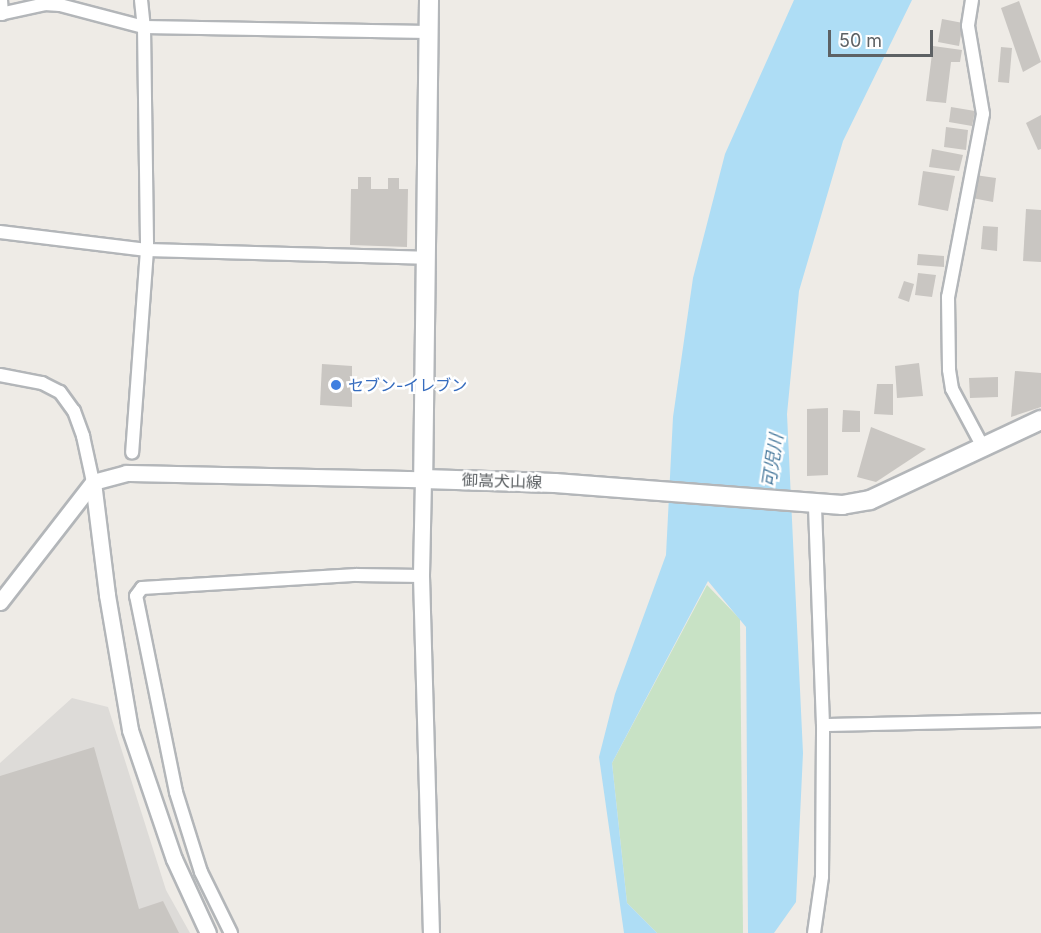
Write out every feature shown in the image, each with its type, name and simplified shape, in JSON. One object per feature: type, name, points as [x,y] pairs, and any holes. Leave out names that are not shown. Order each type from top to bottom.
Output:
[{"type":"main road","points":[[423,479],[429,0]]},
{"type":"main road","name":"御嵩犬山線","points":[[423,479],[531,482],[810,505],[870,500],[1041,420]]},
{"type":"street","points":[[1,0],[1,14],[60,5],[144,27],[428,32]]},
{"type":"street","points":[[132,452],[147,250],[144,27],[141,0]]},
{"type":"street","points":[[972,0],[968,26],[983,114],[948,297],[949,369],[952,389],[983,447]]},
{"type":"street","points":[[0,232],[147,250],[425,258]]},
{"type":"street","points":[[0,375],[42,383],[60,392],[77,419],[93,482],[107,595],[130,730],[174,859],[208,933]]},
{"type":"street","points":[[0,602],[93,482],[126,473],[423,479],[421,576],[431,933]]},
{"type":"street","points":[[810,505],[823,725],[822,877],[814,933]]},
{"type":"street","points":[[231,933],[201,872],[176,792],[136,596],[142,588],[357,575],[421,576]]},
{"type":"street","points":[[823,725],[1041,720]]},
{"type":"shaded area","points":[[72,698],[108,707],[166,890],[190,933],[0,933],[0,763]]},
{"type":"green space","points":[[707,585],[740,619],[743,933],[657,933],[627,903],[612,763]]},
{"type":"water","name":"可児川","points":[[794,0],[912,0],[843,141],[799,291],[787,414],[803,753],[796,902],[774,933],[748,933],[746,627],[708,581],[612,763],[627,903],[657,933],[624,933],[599,757],[615,694],[666,555],[673,417],[693,278],[725,154]]},
{"type":"building","points":[[1019,1],[1041,62],[1023,72],[1001,8]]},
{"type":"building","points":[[942,19],[963,23],[959,46],[938,42]]},
{"type":"building","points":[[933,46],[962,50],[960,62],[951,62],[946,103],[926,101]]},
{"type":"building","points":[[1001,47],[1012,48],[1009,83],[998,82]]},
{"type":"building","points":[[951,107],[975,111],[972,126],[949,122]]},
{"type":"building","points":[[1041,115],[1041,149],[1038,150],[1026,123]]},
{"type":"building","points":[[946,127],[968,130],[966,150],[944,147]]},
{"type":"building","points":[[932,149],[963,155],[959,171],[929,167]]},
{"type":"building","points":[[923,171],[955,176],[948,211],[918,205]]},
{"type":"building","points":[[975,175],[996,178],[993,202],[972,198]]},
{"type":"building","points":[[358,177],[371,177],[371,189],[388,189],[388,178],[399,178],[399,189],[408,189],[407,247],[350,245],[351,189],[358,189]]},
{"type":"building","points":[[1026,209],[1041,210],[1041,262],[1023,261]]},
{"type":"building","points":[[983,226],[998,227],[997,251],[981,249]]},
{"type":"building","points":[[918,254],[944,256],[944,267],[917,265]]},
{"type":"building","points":[[918,273],[936,275],[932,297],[915,295]]},
{"type":"building","points":[[904,281],[914,284],[909,302],[898,298]]},
{"type":"building","points":[[919,363],[923,396],[897,398],[895,366]]},
{"type":"building","name":"セブン-イレブン","points":[[322,364],[352,366],[352,407],[320,405]]},
{"type":"building","points":[[1015,371],[1041,373],[1041,407],[1011,417]]},
{"type":"building","points":[[998,377],[998,397],[970,398],[969,378]]},
{"type":"building","points":[[877,384],[893,384],[893,415],[874,414]]},
{"type":"building","points":[[828,408],[828,475],[807,476],[807,409]]},
{"type":"building","points":[[843,410],[860,411],[860,432],[842,432]]},
{"type":"building","points":[[871,427],[926,449],[876,482],[857,477]]},
{"type":"building","points":[[94,747],[139,909],[163,901],[179,933],[0,933],[0,776]]},
{"type":"place","name":"セブン-イレブン","points":[[336,385]]}]
